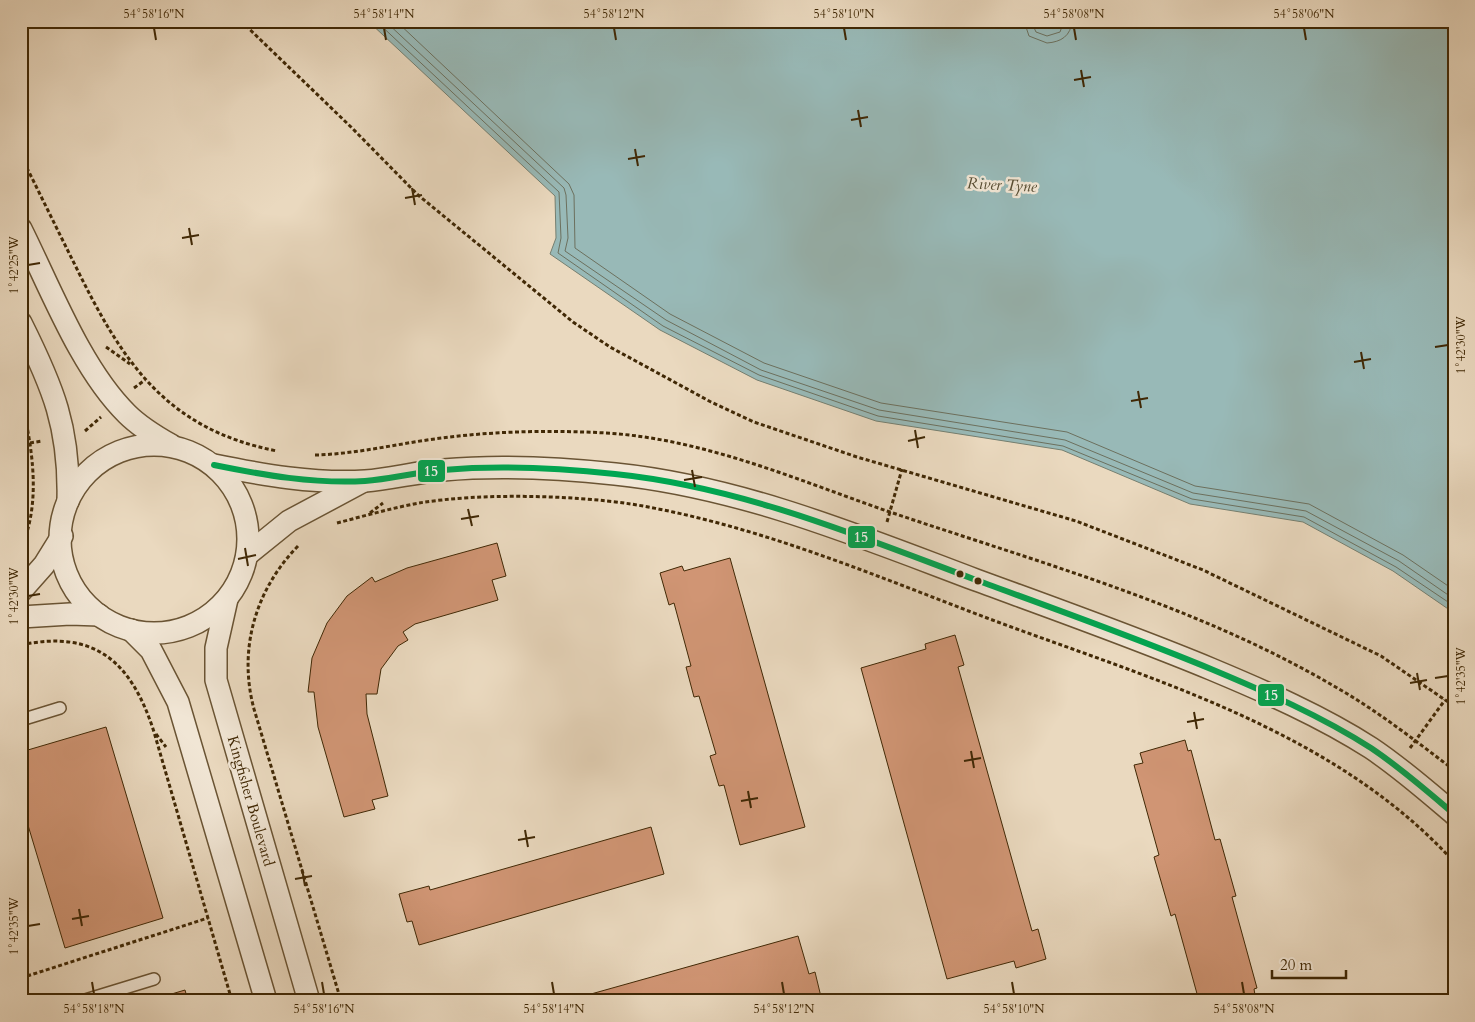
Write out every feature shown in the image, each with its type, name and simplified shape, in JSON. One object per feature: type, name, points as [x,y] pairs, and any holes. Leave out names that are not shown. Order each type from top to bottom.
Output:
[{"type":"street","points":[[21,229],[81,350],[116,402],[144,429],[171,445],[200,456],[214,465],[230,484],[244,517],[248,535],[247,555],[242,574],[227,599],[212,612],[187,627],[168,632],[131,630]]},
{"type":"street","points":[[21,323],[48,381],[65,436],[68,455],[68,501],[62,536],[66,570],[80,596],[99,615],[131,630],[151,650],[178,702],[266,1001]]},
{"type":"street","points":[[68,501],[89,471],[102,462],[135,448],[171,445]]},
{"type":"street","points":[[214,465],[275,476],[365,481],[422,472],[475,468],[549,468],[617,474],[681,483],[755,501],[880,544],[1112,630],[1249,685],[1320,719],[1371,748],[1454,814]]},
{"type":"street","points":[[247,555],[289,521],[365,481]]},
{"type":"street","points":[[21,591],[44,565],[62,536]]},
{"type":"street","name":"Kingfisher Boulevard","points":[[227,599],[216,648],[216,680],[309,1001]]},
{"type":"street","points":[[21,617],[70,614],[99,615]]},
{"type":"lane","points":[[21,720],[60,708]]},
{"type":"lane","points":[[82,1001],[154,979]]},
{"type":"path","points":[[241,21],[351,126],[418,195],[573,322],[610,347],[712,402],[754,422],[857,457],[1076,521],[1203,570],[1381,656],[1454,706]]},
{"type":"path","points":[[21,156],[91,298],[117,345],[145,380],[177,409],[203,426],[225,437],[283,452]]},
{"type":"path","points":[[30,443],[85,431],[116,402],[145,380]]},
{"type":"path","points":[[21,398],[30,443],[33,479],[29,524],[21,548]]},
{"type":"path","points":[[312,456],[349,453]]},
{"type":"path","points":[[880,544],[902,469]]},
{"type":"path","points":[[330,526],[369,514],[421,503],[496,497],[583,500],[629,504],[680,514],[772,539],[1131,671],[1238,714],[1311,751],[1380,796],[1406,816],[1454,862]]},
{"type":"path","points":[[300,543],[268,583],[255,615],[248,664],[250,693],[341,1001]]},
{"type":"path","points":[[21,645],[48,640],[81,644],[92,648],[115,662],[125,672],[140,693],[154,732],[232,1001]]},
{"type":"path","points":[[1396,766],[1445,700]]},
{"type":"path","points":[[21,978],[208,918]]},
{"type":"water","name":"River Tyne","points":[[368,21],[1034,21],[1047,25],[1064,21],[1454,21],[1454,613],[1393,571],[1303,522],[1190,504],[1062,450],[876,421],[757,380],[660,330],[550,254],[556,238],[555,196]]},
{"type":"building","points":[[497,543],[506,576],[492,580],[498,600],[415,624],[403,632],[408,640],[398,646],[381,669],[377,694],[366,694],[367,714],[388,796],[372,800],[375,809],[344,817],[318,727],[314,692],[308,692],[312,658],[327,623],[347,596],[372,577],[375,582],[407,568]]},
{"type":"building","points":[[730,558],[805,827],[740,845],[724,785],[719,786],[710,756],[716,754],[699,696],[694,697],[686,667],[691,666],[674,603],[669,605],[660,573],[682,566],[684,571]]},
{"type":"building","points":[[955,635],[964,665],[958,667],[1032,931],[1038,929],[1046,959],[1016,968],[1014,961],[947,979],[861,668],[926,649],[925,644]]},
{"type":"building","points":[[106,727],[163,918],[65,948],[21,802],[21,752]]},
{"type":"building","points":[[1185,740],[1188,751],[1191,750],[1215,840],[1220,839],[1236,896],[1232,897],[1257,988],[1254,989],[1256,1001],[1199,1001],[1175,914],[1171,916],[1154,857],[1159,855],[1134,765],[1143,763],[1140,753]]},
{"type":"building","points":[[651,827],[664,874],[419,945],[412,921],[407,922],[399,894],[429,886],[430,890]]},
{"type":"building","points":[[798,936],[809,974],[815,972],[822,1001],[566,1001]]},
{"type":"building","points":[[185,990],[188,1001],[148,1001]]},
{"type":"transit line","name":"15","points":[[214,465],[289,478],[346,482],[464,468],[508,467],[573,470],[662,480],[754,502],[844,531],[1124,634],[1293,705],[1371,748],[1454,814]]}]
